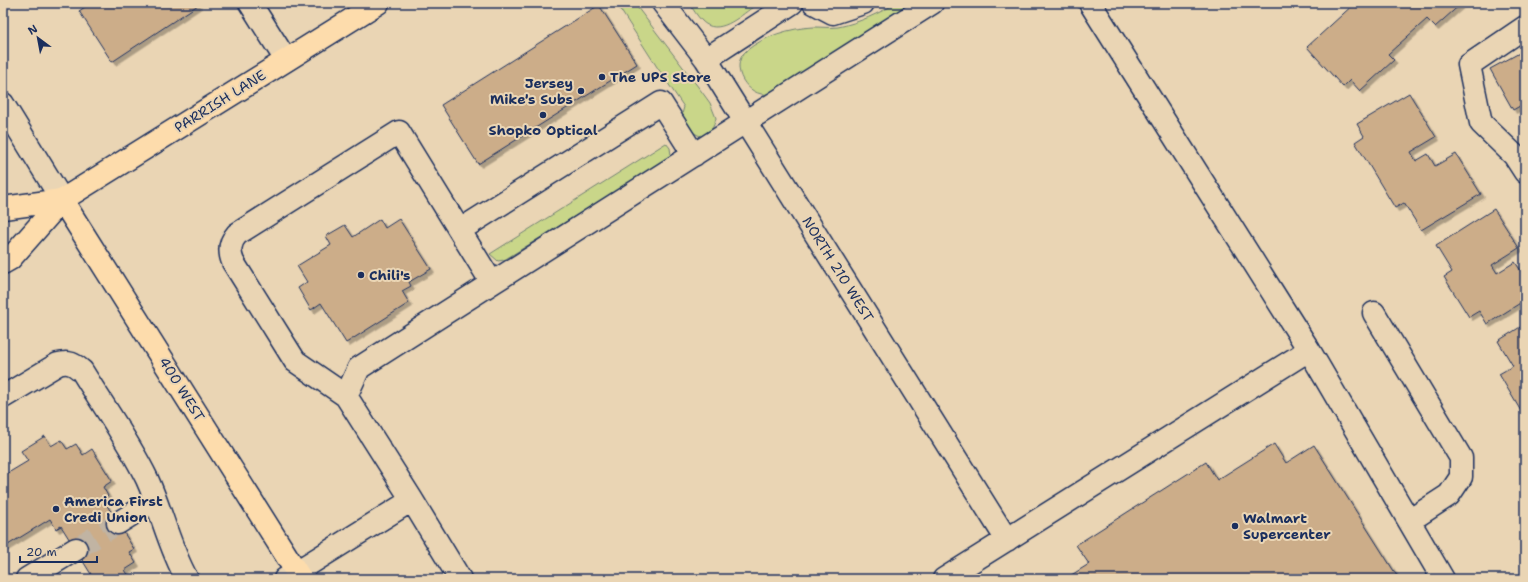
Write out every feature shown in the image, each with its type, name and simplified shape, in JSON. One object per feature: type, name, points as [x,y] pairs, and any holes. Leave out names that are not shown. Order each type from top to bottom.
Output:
[{"type":"main road","name":"PARRISH LANE","points":[[3,263],[10,259],[62,200],[378,3]]},
{"type":"main road","name":"PARRISH LANE","points":[[3,208],[62,200]]},
{"type":"main road","name":"400 WEST","points":[[62,200],[294,577]]},
{"type":"street","points":[[250,3],[286,60]]},
{"type":"street","name":"NORTH 210 WEST","points":[[663,3],[706,59],[1007,540]]},
{"type":"street","points":[[814,3],[833,13],[863,3]]},
{"type":"street","points":[[346,396],[359,368],[932,3]]},
{"type":"street","points":[[1090,3],[1309,350],[1443,579]]},
{"type":"street","points":[[706,59],[783,5]]},
{"type":"street","points":[[1525,28],[1469,64],[1481,123],[1514,155],[1525,172]]},
{"type":"street","points":[[460,230],[661,103],[694,155]]},
{"type":"street","points":[[3,104],[62,200]]},
{"type":"street","points":[[460,579],[346,396],[295,362],[233,262],[230,251],[233,239],[241,230],[399,132],[492,283]]},
{"type":"street","points":[[1374,313],[1461,458],[1461,477],[1450,495],[1409,521]]},
{"type":"street","points":[[944,579],[1309,350]]},
{"type":"street","points":[[3,397],[51,367],[64,362],[71,362],[82,371],[136,459],[147,480],[171,545],[187,579]]},
{"type":"street","points":[[118,523],[155,500]]},
{"type":"street","points":[[294,577],[412,500]]},
{"type":"street","points":[[27,579],[76,549]]},
{"type":"green space","points":[[616,3],[634,3],[710,103],[716,118],[713,127],[709,132],[700,136],[694,133],[682,114],[684,107]]},
{"type":"green space","points":[[689,3],[755,3],[753,7],[735,20],[728,24],[715,27],[702,21]]},
{"type":"green space","points":[[897,3],[916,3],[769,94],[761,94],[754,91],[743,80],[739,65],[741,58],[746,51],[769,37],[796,29],[835,27],[854,23]]},
{"type":"green space","points":[[666,143],[670,148],[671,155],[663,162],[504,260],[498,261],[490,254]]},
{"type":"building","points":[[91,3],[197,3],[198,5],[112,62],[79,11]]},
{"type":"building","points":[[1355,3],[1462,3],[1435,27],[1427,19],[1388,54],[1394,60],[1360,91],[1350,80],[1343,87],[1307,47]]},
{"type":"building","points":[[599,5],[637,64],[478,164],[441,105]]},
{"type":"building","points":[[1525,50],[1525,103],[1513,110],[1490,69]]},
{"type":"building","points":[[1409,93],[1436,137],[1411,152],[1416,161],[1428,154],[1435,166],[1456,154],[1481,194],[1421,230],[1404,203],[1395,208],[1355,142],[1364,136],[1357,124]]},
{"type":"building","points":[[1494,209],[1519,248],[1492,265],[1497,273],[1515,262],[1525,277],[1525,300],[1487,324],[1479,311],[1469,317],[1444,277],[1452,272],[1436,246]]},
{"type":"building","name":"Chili's","points":[[380,219],[385,228],[399,219],[431,269],[409,282],[411,286],[402,291],[409,303],[346,343],[321,303],[311,310],[298,288],[307,282],[297,266],[331,245],[326,236],[345,225],[353,237]]},
{"type":"building","points":[[1525,324],[1525,418],[1499,374],[1513,366],[1498,341]]},
{"type":"building","name":"America First Credi Union","points":[[45,436],[51,446],[61,440],[67,449],[76,444],[83,455],[92,449],[112,481],[103,487],[108,496],[103,499],[134,549],[129,552],[136,563],[125,570],[131,579],[94,579],[61,526],[56,529],[50,519],[3,548],[3,476],[28,461],[21,451]]},
{"type":"building","name":"Walmart Supercenter","points":[[1274,444],[1286,463],[1314,445],[1399,579],[1065,579],[1089,564],[1076,545],[1206,462],[1217,480]]},
{"type":"tunnel","points":[[76,549],[118,523]]},
{"type":"place","name":"The UPS Store","points":[[602,77]]},
{"type":"place","name":"Jersey Mike's Subs","points":[[581,91]]},
{"type":"place","name":"Shopko Optical","points":[[543,115]]},
{"type":"place","name":"Chili's","points":[[361,275]]},
{"type":"place","name":"America First Credi Union","points":[[56,509]]},
{"type":"place","name":"Walmart Supercenter","points":[[1235,526]]}]
